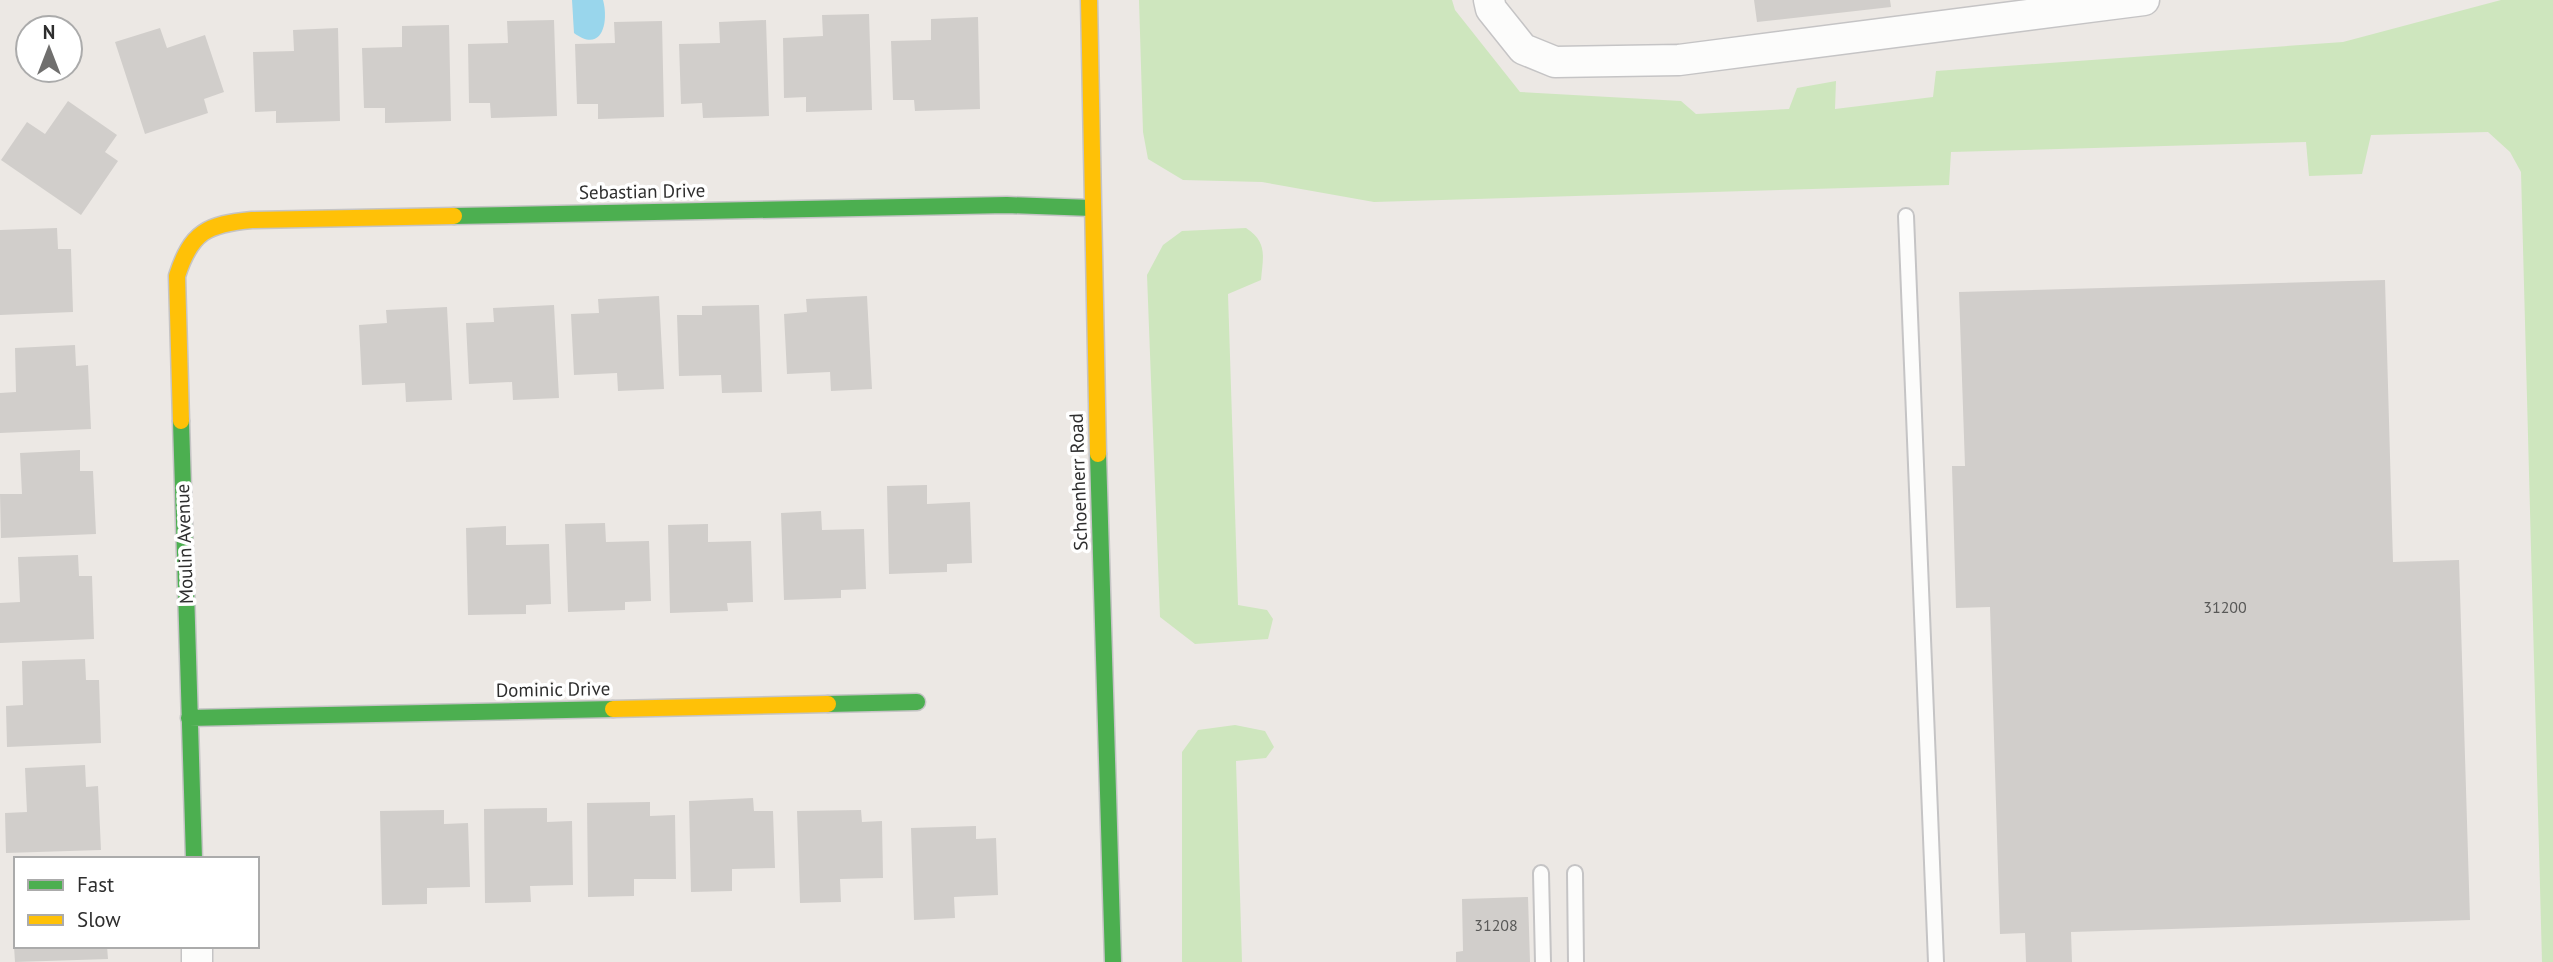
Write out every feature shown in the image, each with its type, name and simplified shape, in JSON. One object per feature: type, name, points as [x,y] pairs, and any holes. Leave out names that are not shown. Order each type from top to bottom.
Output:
[{"type":"street","name":"Schoenherr Road","points":[[1089,0],[1092,208],[1113,962]]},
{"type":"street","points":[[1489,0],[1490,9],[1522,49],[1556,62],[1679,60],[2144,0]]},
{"type":"street","name":"Sebastian Drive","points":[[195,234],[227,223],[270,219],[1006,205],[1092,208]]},
{"type":"street","name":"Moulin Avenue","points":[[194,857],[177,276],[183,253],[195,234]]},
{"type":"street","name":"Dominic Drive","points":[[189,718],[917,702]]},
{"type":"lane","points":[[1906,216],[1936,962]]},
{"type":"lane","points":[[1541,873],[1543,962]]},
{"type":"lane","points":[[1575,873],[1576,962]]},
{"type":"green space","points":[[1139,0],[1452,0],[1455,10],[1520,92],[1681,101],[1696,114],[1789,109],[1797,88],[1836,81],[1835,109],[1933,97],[1936,71],[2343,42],[2501,0],[2553,0],[2553,962],[2542,962],[2521,172],[2510,152],[2488,132],[2371,135],[2362,174],[2309,176],[2306,142],[1951,152],[1949,185],[1374,202],[1262,182],[1183,180],[1148,159],[1143,132]]},
{"type":"green space","points":[[1246,228],[1258,239],[1263,257],[1261,280],[1228,294],[1238,605],[1267,610],[1273,619],[1268,639],[1195,644],[1160,617],[1147,275],[1163,245],[1182,231]]},
{"type":"green space","points":[[1235,725],[1265,731],[1274,747],[1266,758],[1236,761],[1242,962],[1182,962],[1182,752],[1198,730]]},
{"type":"water","points":[[572,0],[603,0],[604,26],[597,38],[584,39],[574,33]]},
{"type":"building","points":[[1754,0],[1890,0],[1891,7],[1757,22]]},
{"type":"building","points":[[869,14],[872,110],[806,112],[806,97],[784,98],[783,38],[823,36],[822,15]]},
{"type":"building","points":[[978,17],[980,109],[915,111],[914,100],[893,100],[891,41],[931,40],[931,19]]},
{"type":"building","points":[[554,20],[557,116],[491,118],[490,103],[469,103],[468,44],[508,43],[507,21]]},
{"type":"building","points":[[766,20],[769,116],[703,118],[702,103],[681,104],[679,44],[720,43],[719,22]]},
{"type":"building","points":[[662,21],[664,117],[598,119],[598,104],[577,104],[575,44],[615,43],[614,22]]},
{"type":"building","points":[[449,25],[451,121],[385,123],[385,108],[364,108],[362,48],[402,47],[402,26]]},
{"type":"building","points":[[160,28],[167,48],[205,35],[224,92],[204,99],[208,113],[145,134],[115,42]]},
{"type":"building","points":[[338,28],[340,121],[276,123],[276,111],[255,112],[253,52],[294,51],[293,30]]},
{"type":"building","points":[[68,101],[117,135],[105,152],[118,161],[81,215],[1,160],[27,122],[45,134]]},
{"type":"building","points":[[57,228],[58,249],[71,249],[73,312],[0,315],[0,230]]},
{"type":"building","points":[[2385,280],[2393,562],[2459,560],[2470,920],[2071,932],[2072,962],[2026,962],[2025,933],[2000,934],[1990,607],[1956,608],[1952,466],[1965,466],[1959,292]]},
{"type":"building","points":[[659,296],[664,389],[618,391],[617,373],[574,375],[571,314],[599,313],[598,299]]},
{"type":"building","points":[[867,296],[872,389],[831,391],[830,372],[787,374],[784,314],[807,312],[806,299]]},
{"type":"building","points":[[554,305],[559,398],[513,400],[512,382],[469,384],[466,323],[494,322],[493,308]]},
{"type":"building","points":[[759,305],[762,392],[722,393],[721,375],[679,376],[677,315],[702,315],[702,306]]},
{"type":"building","points":[[447,307],[452,400],[406,402],[405,383],[362,385],[359,325],[387,323],[386,310]]},
{"type":"building","points":[[75,345],[76,366],[88,365],[91,429],[0,433],[0,393],[16,392],[15,348]]},
{"type":"building","points":[[80,450],[80,471],[93,471],[96,534],[1,538],[0,494],[22,494],[20,453]]},
{"type":"building","points":[[927,485],[927,504],[970,502],[972,563],[947,564],[947,572],[889,574],[887,486]]},
{"type":"building","points":[[821,511],[822,530],[864,529],[866,589],[841,590],[841,598],[784,600],[781,513]]},
{"type":"building","points":[[605,523],[606,542],[649,541],[651,601],[625,602],[625,610],[568,612],[565,524]]},
{"type":"building","points":[[708,524],[708,542],[751,541],[753,602],[727,603],[728,611],[670,613],[668,525]]},
{"type":"building","points":[[506,526],[506,545],[549,544],[551,604],[526,605],[526,614],[468,615],[466,528]]},
{"type":"building","points":[[78,555],[79,576],[92,576],[94,639],[0,643],[0,603],[20,602],[18,557]]},
{"type":"building","points":[[85,659],[86,680],[99,680],[101,743],[7,747],[6,706],[23,705],[22,661]]},
{"type":"building","points":[[85,765],[86,787],[98,786],[101,850],[6,853],[5,813],[27,812],[25,768]]},
{"type":"building","points":[[753,798],[754,811],[773,811],[775,868],[732,869],[732,891],[691,892],[689,801]]},
{"type":"building","points":[[650,802],[650,816],[675,815],[676,879],[634,879],[634,896],[588,897],[587,803]]},
{"type":"building","points":[[547,808],[547,822],[572,821],[573,885],[530,886],[531,902],[485,903],[484,809]]},
{"type":"building","points":[[444,810],[444,824],[468,823],[470,887],[427,888],[427,904],[382,905],[380,811]]},
{"type":"building","points":[[861,810],[862,822],[882,821],[883,878],[840,879],[841,902],[800,903],[797,811]]},
{"type":"building","points":[[976,826],[976,839],[996,838],[998,895],[954,897],[955,918],[914,920],[911,828]]},
{"type":"building","points":[[1528,897],[1530,962],[1456,962],[1456,952],[1463,951],[1462,899]]},
{"type":"building","points":[[14,948],[107,948],[108,959],[15,962]]},
{"type":"traffic: fast","points":[[454,216],[1007,205],[1092,208]]},
{"type":"traffic: fast","points":[[181,421],[194,857]]},
{"type":"traffic: fast","points":[[1098,454],[1113,962]]},
{"type":"traffic: fast","points":[[828,704],[917,702]]},
{"type":"traffic: fast","points":[[189,718],[613,709]]},
{"type":"traffic: slow","points":[[1089,0],[1098,454]]},
{"type":"traffic: slow","points":[[181,421],[177,276],[188,249],[203,233],[223,224],[252,220],[454,216]]},
{"type":"traffic: slow","points":[[613,709],[828,704]]}]
